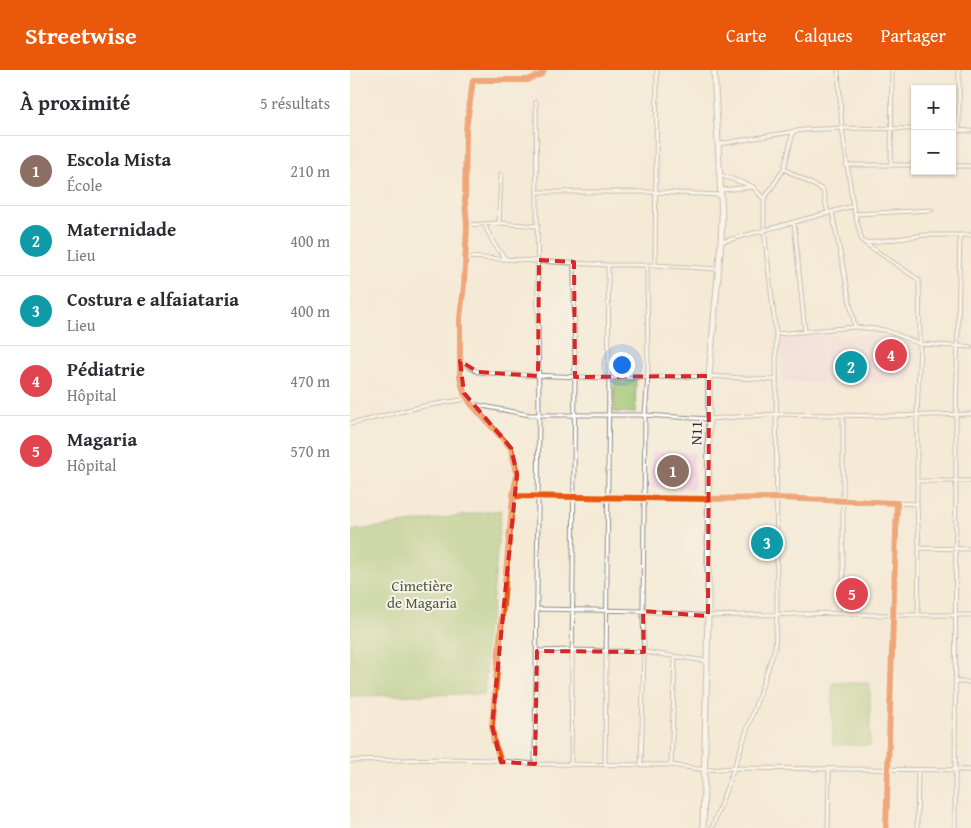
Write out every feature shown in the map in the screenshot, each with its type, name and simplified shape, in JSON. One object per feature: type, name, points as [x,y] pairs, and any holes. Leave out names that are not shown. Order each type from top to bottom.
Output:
[{"type":"main road","name":"N11","points":[[703,828],[706,770],[708,616],[708,376],[721,242],[721,192],[714,70]]},
{"type":"street","points":[[501,762],[494,742],[492,726],[513,496],[517,474],[511,448],[471,404],[464,393],[460,376],[460,318],[467,225],[465,201],[466,128],[473,80],[528,80],[542,74],[544,70]]},
{"type":"street","points":[[654,265],[657,70]]},
{"type":"street","points":[[838,70],[846,165],[853,206],[862,241],[918,280],[920,344],[917,415],[918,615]]},
{"type":"street","points":[[891,164],[892,70]]},
{"type":"street","points":[[959,70],[959,130],[971,130]]},
{"type":"street","points":[[535,764],[540,415],[538,376],[539,260],[536,102]]},
{"type":"street","points":[[719,144],[793,132],[842,128],[911,129]]},
{"type":"street","points":[[712,828],[775,648],[777,613],[776,334],[764,230],[764,200],[784,169],[793,132]]},
{"type":"street","points":[[846,165],[911,165]]},
{"type":"street","points":[[956,166],[971,166]]},
{"type":"street","points":[[784,169],[823,190],[828,214]]},
{"type":"street","points":[[499,223],[501,174]]},
{"type":"street","points":[[720,175],[752,186],[764,200]]},
{"type":"street","points":[[538,192],[721,192],[752,186]]},
{"type":"street","points":[[721,242],[853,206]]},
{"type":"street","points":[[856,214],[932,210]]},
{"type":"street","points":[[832,212],[854,327]]},
{"type":"street","points":[[794,222],[805,332]]},
{"type":"street","points":[[467,225],[499,223],[538,226]]},
{"type":"street","points":[[484,224],[494,244],[505,259]]},
{"type":"street","points":[[955,828],[956,414],[960,235]]},
{"type":"street","points":[[866,243],[925,236],[971,235]]},
{"type":"street","points":[[465,257],[718,269]]},
{"type":"street","points":[[571,764],[575,378],[574,262]]},
{"type":"street","points":[[605,765],[610,378],[608,265]]},
{"type":"street","points":[[641,765],[644,652],[644,498],[648,377],[647,265]]},
{"type":"street","points":[[776,334],[854,327],[884,330],[920,344],[971,347]]},
{"type":"street","points":[[460,361],[478,372],[538,376],[575,378],[708,376],[776,380]]},
{"type":"street","points":[[350,424],[424,406],[467,398]]},
{"type":"street","points":[[471,404],[505,411],[540,415],[646,415],[709,419],[776,414],[971,414]]},
{"type":"street","points":[[843,415],[843,613]]},
{"type":"street","points":[[918,481],[971,481]]},
{"type":"street","points":[[513,496],[708,499],[777,498],[917,504]]},
{"type":"street","points":[[886,828],[897,503]]},
{"type":"street","points":[[919,548],[971,549]]},
{"type":"street","points":[[537,610],[643,611],[708,616],[777,613],[971,615]]},
{"type":"street","points":[[537,651],[644,652],[707,661]]},
{"type":"street","points":[[671,765],[675,657]]},
{"type":"street","points":[[955,682],[971,682]]},
{"type":"street","points":[[350,761],[448,759],[535,764],[671,765],[706,770],[734,768],[971,770]]},
{"type":"street","points":[[828,828],[829,769]]},
{"type":"street","points":[[918,770],[918,828]]},
{"type":"highlighted area","points":[[539,260],[574,262],[575,377],[709,376],[708,616],[643,611],[644,652],[537,651],[535,764],[501,762],[492,726],[517,474],[511,448],[464,393],[460,361],[478,372],[538,376]]},
{"type":"shaded area","points":[[869,335],[912,344],[911,382],[783,383],[781,338]]},
{"type":"shaded area","points":[[652,452],[694,453],[694,489],[652,488]]},
{"type":"green space","points":[[614,380],[636,380],[635,413],[614,412]]},
{"type":"green space","name":"Cimetière de Magaria","points":[[501,510],[484,694],[350,696],[350,531]]},
{"type":"green space","points":[[832,683],[870,683],[870,745],[833,745]]},
{"type":"cycle path","points":[[501,762],[494,742],[492,726],[513,496],[517,474],[511,448],[471,404],[464,393],[460,376],[460,318],[464,285],[467,225],[465,201],[466,129],[473,80],[528,80],[542,74],[544,70]]},
{"type":"cycle path","points":[[513,496],[707,499],[777,498],[897,503],[886,828]]},
{"type":"place","name":"Pédiatrie","points":[[891,355]]},
{"type":"place","name":"Maternidade","points":[[851,367]]},
{"type":"place","name":"Escola Mista","points":[[673,471]]},
{"type":"place","name":"Costura e alfaiataria","points":[[767,543]]},
{"type":"place","name":"Magaria","points":[[852,594]]}]
